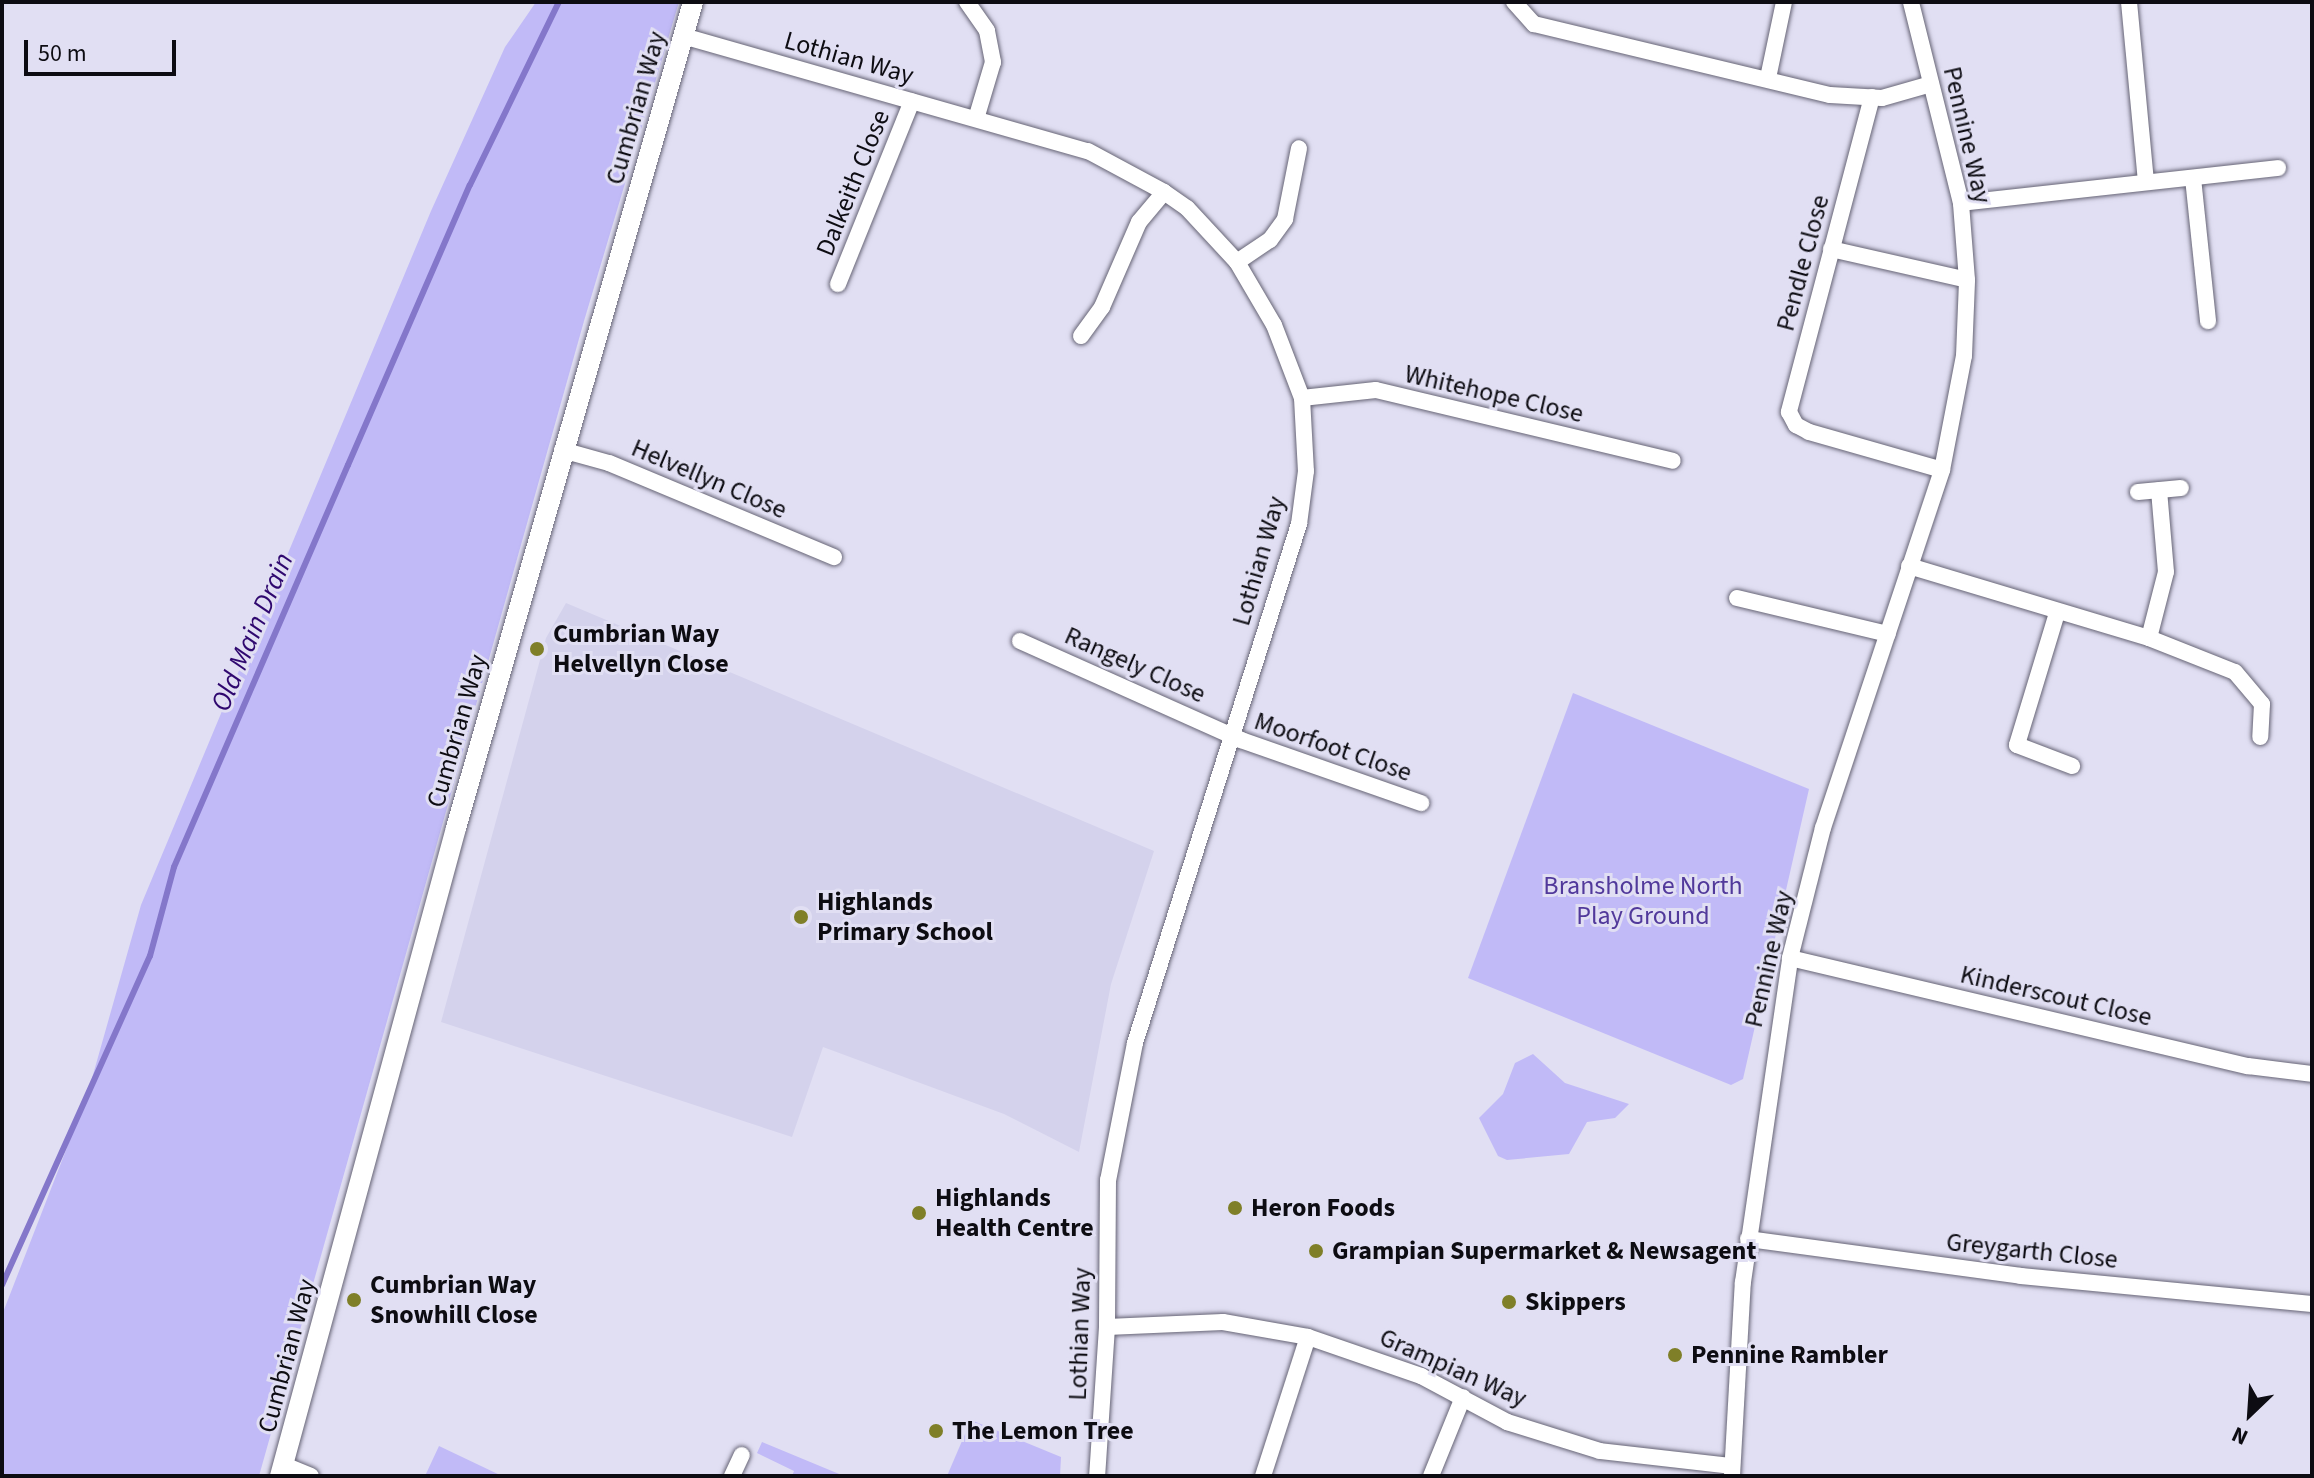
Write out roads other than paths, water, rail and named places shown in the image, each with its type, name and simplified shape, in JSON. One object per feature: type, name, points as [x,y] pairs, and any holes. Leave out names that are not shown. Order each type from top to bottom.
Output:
[{"type":"street","name":"Cumbrian Way","points":[[282,1470],[562,450],[693,2]]},
{"type":"street","points":[[967,2],[987,31],[993,62],[976,119]]},
{"type":"street","points":[[1514,2],[1534,24],[1830,95],[1872,97],[1931,84]]},
{"type":"street","points":[[1768,78],[1784,2]]},
{"type":"street","name":"Pennine Way","points":[[1732,1471],[1748,1239],[1790,958],[1823,828],[1942,470],[1964,356],[1967,280],[1961,203],[1911,2]]},
{"type":"street","points":[[2129,2],[2146,181]]},
{"type":"street","name":"Lothian Way","points":[[683,36],[1088,151],[1164,192],[1187,208],[1237,262],[1274,325],[1302,398],[1306,471],[1299,524],[1230,734],[1135,1043],[1108,1180],[1107,1327],[1097,1476]]},
{"type":"street","name":"Pendle Close","points":[[1872,97],[1789,412],[1796,425],[1809,432],[1942,470]]},
{"type":"street","name":"Dalkeith Close","points":[[838,284],[912,101]]},
{"type":"street","points":[[1237,262],[1270,240],[1285,219],[1299,148]]},
{"type":"street","points":[[1961,203],[2278,168]]},
{"type":"street","points":[[2193,178],[2208,321]]},
{"type":"street","points":[[1081,336],[1102,307],[1139,222],[1164,192]]},
{"type":"street","points":[[1831,249],[1967,280]]},
{"type":"street","name":"Whitehope Close","points":[[1302,398],[1376,390],[1673,461]]},
{"type":"street","name":"Helvellyn Close","points":[[562,450],[609,463],[834,557]]},
{"type":"street","points":[[2138,492],[2181,488]]},
{"type":"street","points":[[2149,638],[2166,572],[2159,490]]},
{"type":"street","points":[[1909,566],[2057,613],[2149,638],[2235,672],[2262,704],[2260,737]]},
{"type":"street","points":[[1737,598],[1888,634]]},
{"type":"street","points":[[2057,613],[2017,745],[2072,766]]},
{"type":"street","name":"Rangely Close","points":[[1020,641],[1230,734]]},
{"type":"street","name":"Moorfoot Close","points":[[1230,734],[1421,803]]},
{"type":"street","name":"Kinderscout Close","points":[[1790,958],[2248,1066],[2312,1074]]},
{"type":"street","name":"Greygarth Close","points":[[1748,1239],[2021,1276],[2312,1304]]},
{"type":"street","name":"Grampian Way","points":[[1107,1327],[1223,1322],[1308,1337],[1366,1354],[1463,1397],[1507,1422],[1600,1451],[1732,1471]]},
{"type":"street","points":[[1263,1476],[1308,1337]]},
{"type":"street","points":[[1431,1476],[1463,1397]]},
{"type":"street","points":[[732,1476],[742,1455]]},
{"type":"street","points":[[282,1470],[311,1476]]},
{"type":"waterway","name":"Old Main Drain","points":[[2,1285],[150,956],[174,867],[348,465],[470,185],[559,2]]},
{"type":"place","name":"Cumbrian Way Helvellyn Close","points":[[537,649]]},
{"type":"place","name":"Highlands Primary School","points":[[801,917]]},
{"type":"place","name":"Heron Foods","points":[[1235,1208]]},
{"type":"place","name":"Highlands Health Centre","points":[[919,1213]]},
{"type":"place","name":"Grampian Supermarket & Newsagent","points":[[1316,1251]]},
{"type":"place","name":"Cumbrian Way Snowhill Close","points":[[354,1300]]},
{"type":"place","name":"Skippers","points":[[1509,1302]]},
{"type":"place","name":"Pennine Rambler","points":[[1675,1355]]},
{"type":"place","name":"The Lemon Tree","points":[[936,1431]]},
{"type":"park label","name":"Bransholme North Play Ground","points":[[1643,901]]}]
